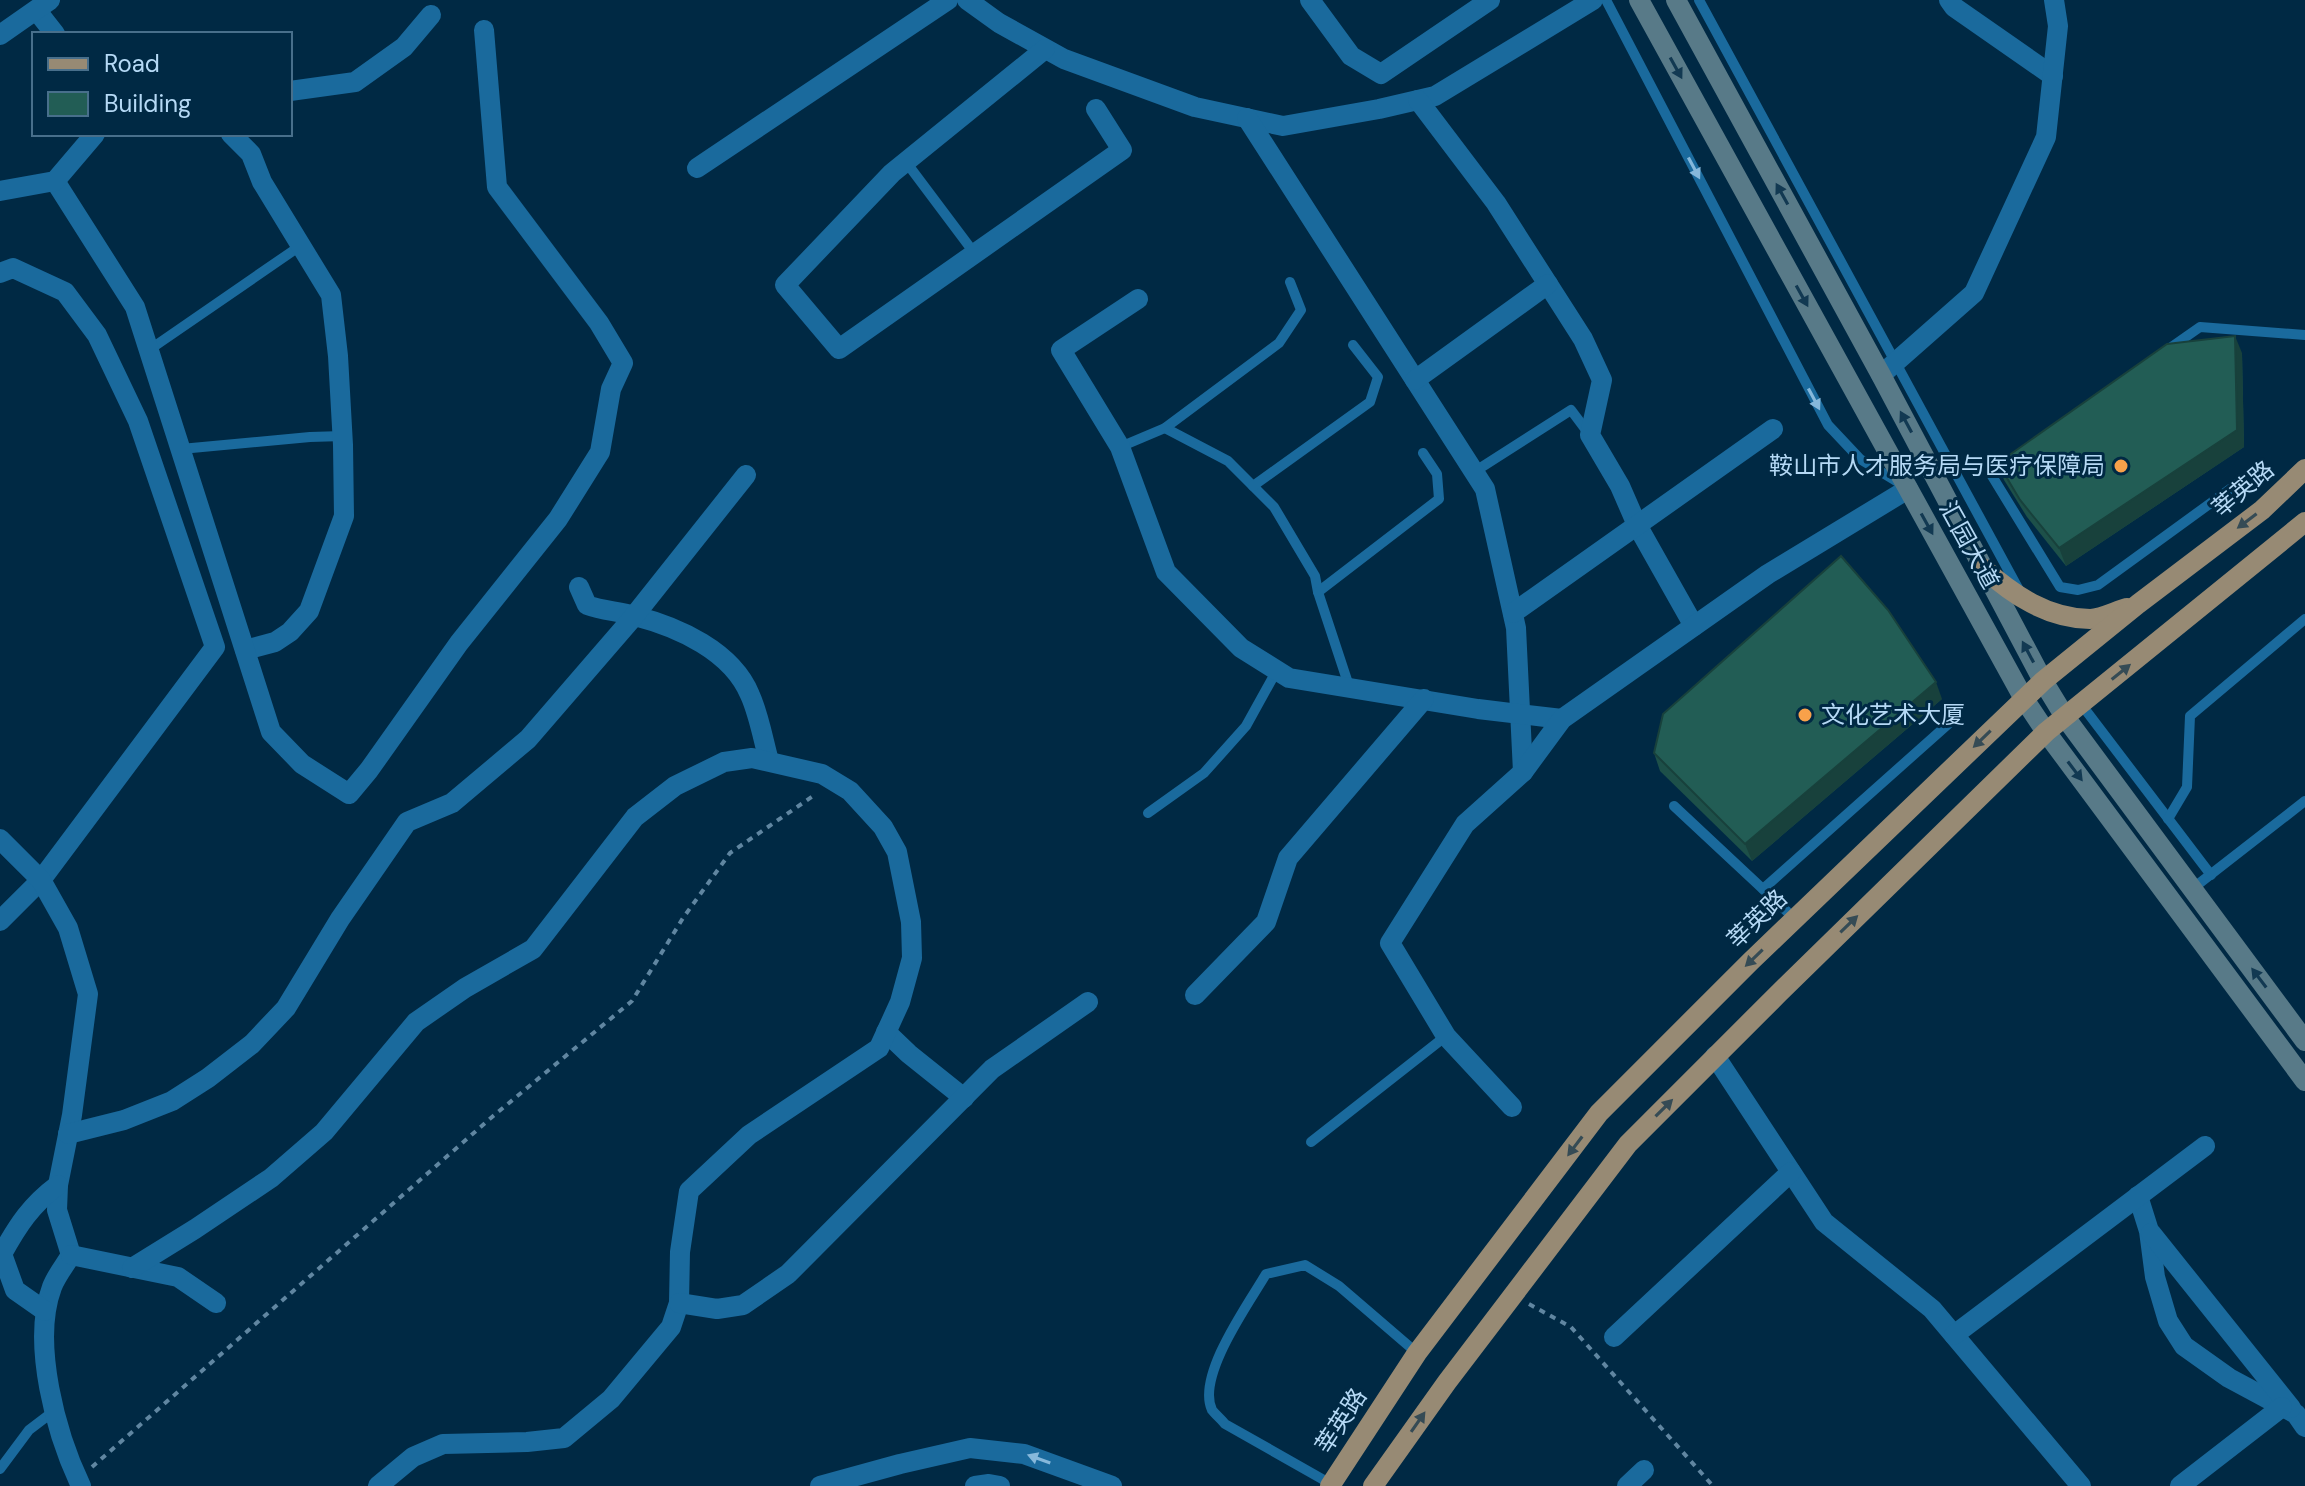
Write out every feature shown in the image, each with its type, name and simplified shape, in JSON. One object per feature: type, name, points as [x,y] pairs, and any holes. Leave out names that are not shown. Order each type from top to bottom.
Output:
[{"type":"main road","name":"汇园大道","points":[[1639,0],[2024,699],[2305,1081]]},
{"type":"main road","name":"汇园大道","points":[[1676,0],[1888,368],[1983,568],[2043,681],[2073,710],[2192,889],[2305,1041]]},
{"type":"main road","name":"莘英路","points":[[1330,1485],[1417,1353],[1599,1113],[2043,681],[2262,510],[2305,469]]},
{"type":"main road","points":[[1373,1486],[1447,1382],[1628,1144],[2046,732],[2305,522]]},
{"type":"main road","points":[[1983,568],[2009,592],[2048,612],[2092,619],[2138,604]]},
{"type":"street","points":[[697,168],[948,0]]},
{"type":"street","points":[[967,0],[999,23],[1064,59],[1195,107],[1283,126],[1435,96],[1593,0]]},
{"type":"street","points":[[1310,0],[1351,56],[1381,74],[1490,0]]},
{"type":"street","points":[[1949,0],[1964,15],[2053,76]]},
{"type":"street","points":[[1888,368],[1974,293],[2046,137],[2058,26],[2054,0]]},
{"type":"street","points":[[0,35],[43,6],[54,32]]},
{"type":"street","points":[[292,91],[355,82],[404,47],[431,15]]},
{"type":"street","points":[[55,181],[135,307],[271,732],[302,764],[349,794],[459,643],[558,519],[600,452],[611,389],[623,363],[599,323],[497,187],[484,30]]},
{"type":"street","points":[[1045,49],[892,173],[785,285],[839,349],[1122,150],[1096,109]]},
{"type":"street","points":[[1418,100],[1496,203],[1583,339],[1602,380],[1590,435],[1694,626]]},
{"type":"street","points":[[1247,118],[1485,489],[1516,628],[1523,772]]},
{"type":"street","points":[[0,191],[55,181],[93,136]]},
{"type":"street","points":[[233,136],[251,154],[262,182],[331,295],[343,436],[344,516],[309,611],[290,632],[275,642],[245,650]]},
{"type":"street","points":[[0,273],[13,268],[65,292],[97,335],[138,421],[215,647],[41,880],[0,921]]},
{"type":"street","points":[[1415,380],[1548,284]]},
{"type":"street","points":[[1138,299],[1061,350],[1120,447],[1166,572],[1241,648],[1289,678],[1562,719]]},
{"type":"street","points":[[1513,613],[1773,429]]},
{"type":"street","points":[[68,1134],[124,1120],[172,1101],[252,1044],[286,1008],[340,919],[407,822],[452,803],[528,739],[634,615],[746,475]]},
{"type":"street","points":[[1512,1107],[1446,1036],[1390,943],[1465,824],[1523,772],[1562,719],[1768,574],[1908,489]]},
{"type":"street","points":[[579,587],[587,605],[603,611],[634,615],[682,632],[725,660],[739,675],[750,695],[769,761]]},
{"type":"street","points":[[1195,995],[1266,922],[1288,858],[1424,699]]},
{"type":"street","points":[[132,1268],[271,1178],[324,1132],[416,1022],[465,988],[533,949],[635,817],[675,786],[724,762],[752,758],[822,774],[850,791],[883,827],[897,852],[911,922],[912,958],[900,1002],[879,1048],[749,1135],[689,1191],[680,1252],[679,1303],[671,1327],[611,1399],[564,1438],[443,1444],[413,1457],[378,1486]]},
{"type":"street","points":[[0,839],[41,880],[68,928],[88,994],[58,1185],[57,1210],[71,1255],[52,1285],[45,1311],[44,1359],[54,1411],[80,1483]]},
{"type":"street","points":[[679,1303],[717,1309],[743,1305],[788,1274],[992,1069],[1088,1002]]},
{"type":"street","points":[[886,1032],[964,1098]]},
{"type":"street","points":[[1715,1056],[1824,1222],[1932,1309],[2081,1486]]},
{"type":"street","points":[[1954,1335],[2205,1146]]},
{"type":"street","points":[[1614,1337],[1791,1172]]},
{"type":"street","points":[[45,1311],[15,1290],[1,1254],[20,1221],[58,1185]]},
{"type":"street","points":[[2138,1196],[2149,1231],[2155,1277],[2168,1321],[2184,1346],[2229,1378],[2294,1416]]},
{"type":"street","points":[[2149,1231],[2294,1416]]},
{"type":"street","points":[[71,1255],[178,1277],[216,1303]]},
{"type":"street","points":[[2180,1486],[2294,1416]]},
{"type":"street","points":[[820,1486],[970,1448],[1024,1454],[1112,1486]]},
{"type":"street","points":[[1627,1486],[1644,1470]]},
{"type":"street","points":[[975,1486],[1000,1486]]},
{"type":"lane","points":[[1606,0],[1828,425],[1860,459],[1908,489]]},
{"type":"lane","points":[[1699,0],[1888,368],[2024,599]]},
{"type":"lane","points":[[906,162],[975,254]]},
{"type":"lane","points":[[149,350],[300,246]]},
{"type":"lane","points":[[1120,447],[1165,428],[1279,343],[1301,310],[1290,282]]},
{"type":"lane","points":[[2163,353],[2200,327],[2305,335]]},
{"type":"lane","points":[[1253,486],[1370,402],[1378,377],[1353,345]]},
{"type":"lane","points":[[1474,472],[1571,410],[1590,435]]},
{"type":"lane","points":[[1165,428],[1228,461],[1274,507],[1315,576],[1349,686]]},
{"type":"lane","points":[[181,449],[343,436]]},
{"type":"lane","points":[[1318,592],[1439,499],[1437,474],[1423,453]]},
{"type":"lane","points":[[2016,459],[1992,476],[2060,587],[2078,590],[2098,585],[2252,473]]},
{"type":"lane","points":[[2168,819],[2187,787],[2190,716],[2305,619]]},
{"type":"lane","points":[[1148,813],[1204,773],[1246,726],[1277,670]]},
{"type":"lane","points":[[2073,710],[2168,819],[2211,875]]},
{"type":"lane","points":[[1763,889],[1955,718]]},
{"type":"lane","points":[[2192,889],[2305,801]]},
{"type":"lane","points":[[1674,806],[1795,919]]},
{"type":"lane","points":[[1311,1142],[1446,1036]]},
{"type":"lane","points":[[1330,1485],[1225,1424],[1213,1410],[1208,1388],[1223,1346],[1266,1274],[1305,1265],[1339,1286],[1417,1353]]},
{"type":"lane","points":[[0,1469],[29,1430],[54,1411]]},
{"type":"path","points":[[80,1483],[492,1117],[632,1001],[683,918],[730,853],[835,782]]},
{"type":"path","points":[[1513,1295],[1571,1327],[1713,1486]]},
{"type":"building","name":"鞍山市人才服务局与医疗保障局","points":[[2235,336],[2237,430],[2059,548],[2020,500],[1998,463],[2167,344]]},
{"type":"building","name":"文化艺术大厦","points":[[1841,556],[1888,610],[1936,682],[1745,844],[1654,753],[1663,714]]},
{"type":"place","name":"鞍山市人才服务局与医疗保障局","points":[[2121,466]]},
{"type":"place","name":"文化艺术大厦","points":[[1805,715]]}]
